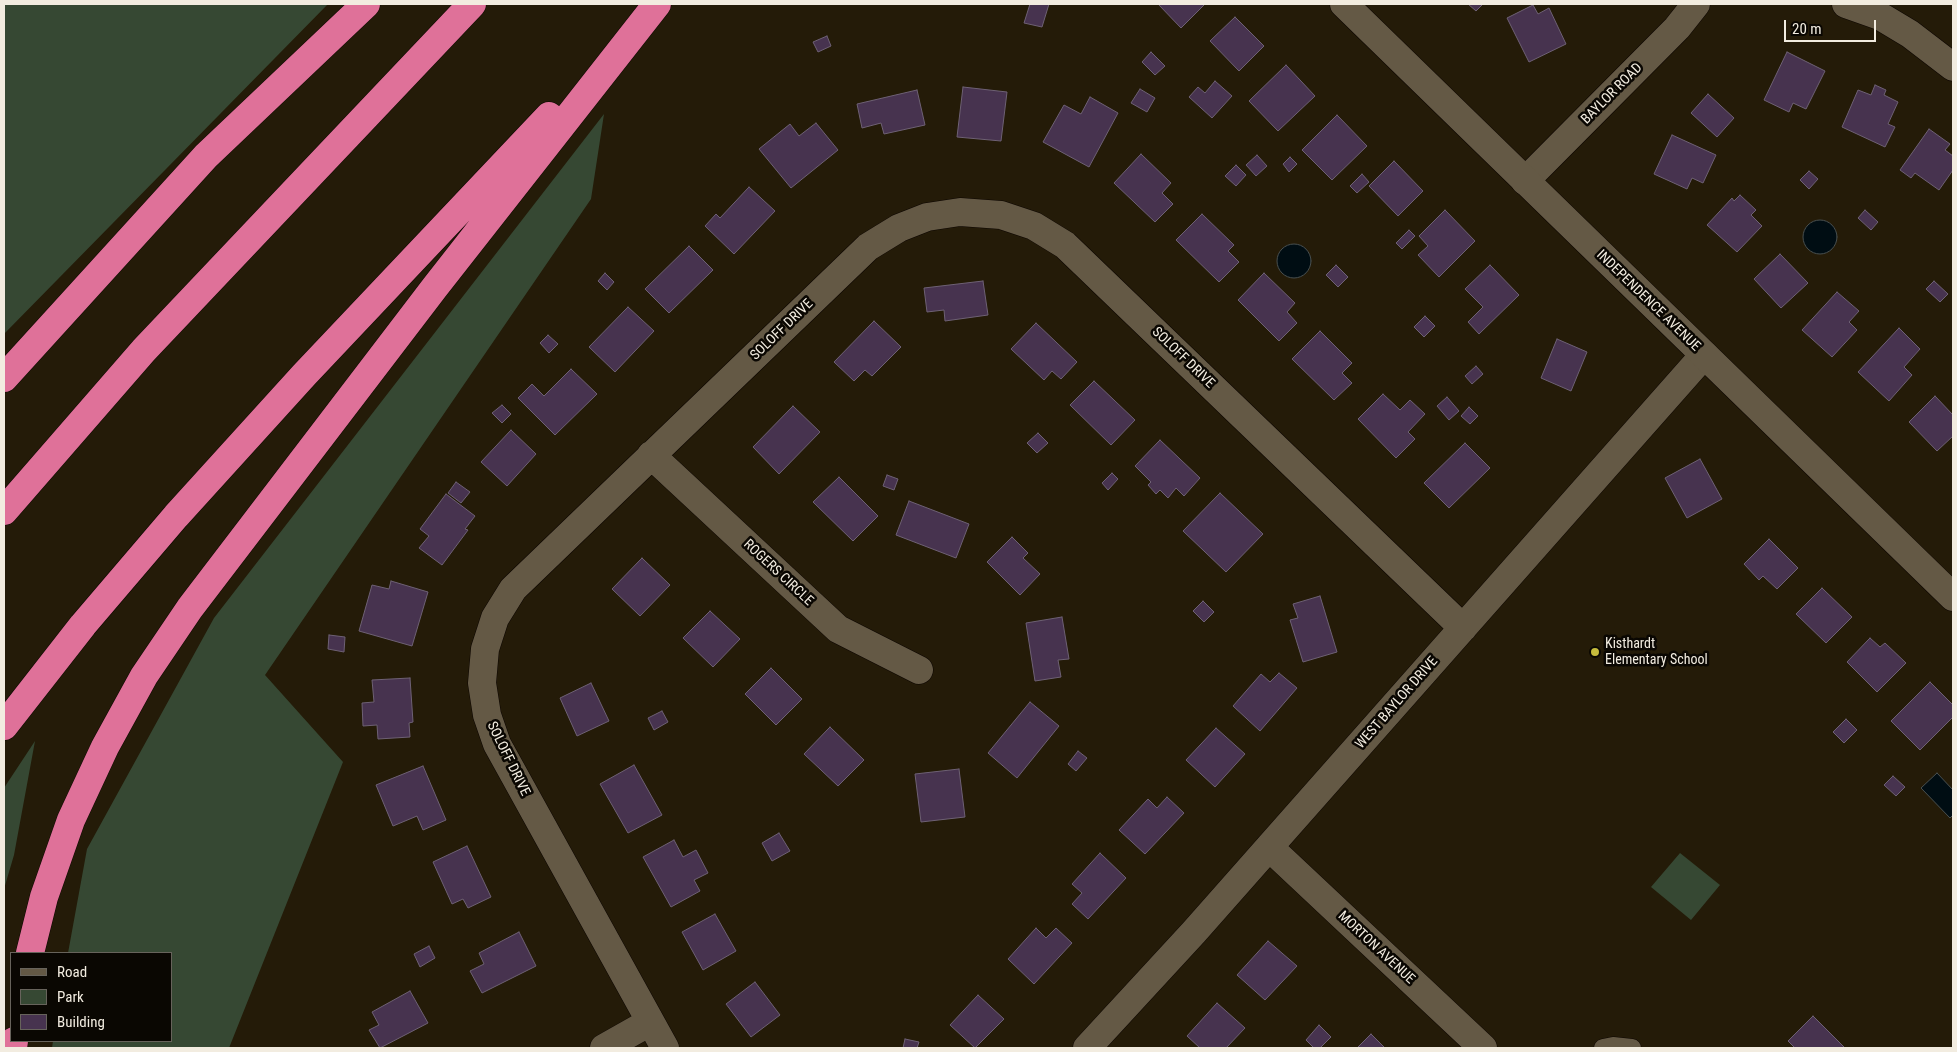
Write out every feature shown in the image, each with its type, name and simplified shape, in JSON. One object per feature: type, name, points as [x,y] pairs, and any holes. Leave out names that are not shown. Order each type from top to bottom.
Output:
[{"type":"highway","points":[[4,378],[206,156],[366,4]]},
{"type":"highway","points":[[4,511],[144,350],[301,183],[382,102],[472,4]]},
{"type":"highway","points":[[4,726],[83,625],[176,516],[304,375],[656,4]]},
{"type":"highway","points":[[30,952],[44,897],[71,820],[104,746],[144,676],[190,608],[429,295],[656,4]]},
{"type":"street","name":"INDEPENDENCE AVENUE","points":[[1344,4],[1953,597]]},
{"type":"street","name":"BAYLOR ROAD","points":[[1525,181],[1677,28],[1696,4]]},
{"type":"street","points":[[1846,4],[1880,16],[1950,60]]},
{"type":"street","name":"SOLOFF DRIVE","points":[[665,1048],[497,744],[487,716],[482,683],[485,649],[495,618],[514,589],[868,247],[899,228],[927,217],[960,212],[1001,215],[1034,226],[1065,245],[1463,628]]},
{"type":"street","name":"WEST BAYLOR DRIVE","points":[[1087,1048],[1269,847],[1704,355]]},
{"type":"street","name":"ROGERS CIRCLE","points":[[651,455],[838,629],[919,670]]},
{"type":"street","name":"MORTON AVENUE","points":[[1269,847],[1482,1048]]},
{"type":"street","points":[[604,1048],[650,1022]]},
{"type":"lane","points":[[1603,1048],[1613,1046],[1632,1048]]},
{"type":"green space","points":[[4,4],[328,4],[4,334]]},
{"type":"green space","points":[[604,114],[591,199],[265,675],[343,762],[229,1048],[52,1048],[53,1042],[172,1042],[172,952],[68,952],[87,849],[214,618]]},
{"type":"green space","points":[[35,741],[14,855],[4,889],[4,788]]},
{"type":"green space","points":[[1680,853],[1720,885],[1691,920],[1651,887]]},
{"type":"shaded area","points":[[1820,220],[1832,225],[1837,237],[1832,249],[1820,254],[1808,249],[1803,237],[1808,225]]},
{"type":"shaded area","points":[[1294,244],[1306,249],[1311,261],[1306,273],[1294,278],[1282,273],[1277,261],[1282,249]]},
{"type":"shaded area","points":[[1937,773],[1953,790],[1953,815],[1950,818],[1921,788]]},
{"type":"building","points":[[1030,4],[1049,4],[1042,27],[1024,23]]},
{"type":"building","points":[[1158,4],[1205,4],[1181,28]]},
{"type":"building","points":[[1468,4],[1483,4],[1476,11]]},
{"type":"building","points":[[1533,5],[1538,14],[1549,8],[1566,44],[1529,62],[1507,18]]},
{"type":"building","points":[[1235,17],[1264,46],[1239,71],[1210,41]]},
{"type":"building","points":[[827,36],[831,46],[818,52],[813,42]]},
{"type":"building","points":[[1151,52],[1165,66],[1155,75],[1142,62]]},
{"type":"building","points":[[1787,52],[1825,71],[1806,109],[1793,103],[1789,112],[1764,100]]},
{"type":"building","points":[[1286,65],[1315,96],[1278,131],[1249,101]]},
{"type":"building","points":[[1215,81],[1232,96],[1212,118],[1189,97],[1198,87],[1205,93]]},
{"type":"building","points":[[1875,85],[1886,90],[1884,95],[1898,102],[1888,124],[1895,127],[1885,147],[1842,127],[1858,90],[1871,95]]},
{"type":"building","points":[[963,87],[1007,92],[1001,141],[957,137]]},
{"type":"building","points":[[1140,89],[1155,98],[1147,112],[1131,103]]},
{"type":"building","points":[[917,90],[925,125],[884,134],[881,123],[862,128],[857,104]]},
{"type":"building","points":[[1708,94],[1734,118],[1717,137],[1691,113]]},
{"type":"building","points":[[1090,97],[1118,113],[1089,167],[1043,142],[1064,105],[1081,114]]},
{"type":"building","points":[[1337,115],[1367,146],[1332,180],[1302,150]]},
{"type":"building","points":[[816,123],[838,150],[791,188],[759,149],[790,124],[799,136]]},
{"type":"building","points":[[1929,129],[1950,144],[1945,150],[1953,156],[1953,170],[1939,190],[1915,173],[1911,178],[1900,170]]},
{"type":"building","points":[[1672,135],[1716,155],[1703,183],[1692,178],[1687,189],[1654,174]]},
{"type":"building","points":[[1141,154],[1171,183],[1162,193],[1173,204],[1155,222],[1114,183]]},
{"type":"building","points":[[1257,155],[1267,166],[1256,176],[1246,165]]},
{"type":"building","points":[[1290,157],[1297,164],[1289,172],[1283,164]]},
{"type":"building","points":[[1394,161],[1423,191],[1398,216],[1369,186]]},
{"type":"building","points":[[1236,165],[1246,175],[1236,186],[1225,176]]},
{"type":"building","points":[[1809,171],[1818,179],[1809,189],[1800,180]]},
{"type":"building","points":[[1362,174],[1369,182],[1357,193],[1350,186]]},
{"type":"building","points":[[749,187],[775,211],[734,254],[705,226],[716,214],[720,218]]},
{"type":"building","points":[[1740,195],[1756,210],[1751,215],[1762,226],[1737,252],[1707,225],[1732,198],[1734,201]]},
{"type":"building","points":[[1445,210],[1475,241],[1439,277],[1418,255],[1428,246],[1419,236]]},
{"type":"building","points":[[1865,210],[1878,222],[1871,230],[1858,218]]},
{"type":"building","points":[[1202,214],[1234,245],[1228,251],[1239,262],[1219,282],[1176,240]]},
{"type":"building","points":[[1409,230],[1415,236],[1402,249],[1396,243]]},
{"type":"building","points":[[689,246],[713,270],[669,313],[645,289]]},
{"type":"building","points":[[1780,254],[1808,283],[1781,308],[1754,279]]},
{"type":"building","points":[[1336,265],[1348,277],[1338,287],[1326,275]]},
{"type":"building","points":[[1490,265],[1519,295],[1479,334],[1468,322],[1483,307],[1465,289]]},
{"type":"building","points":[[605,273],[614,282],[607,290],[598,281]]},
{"type":"building","points":[[1264,273],[1295,303],[1287,312],[1297,323],[1279,341],[1238,300]]},
{"type":"building","points":[[983,281],[988,315],[945,321],[944,310],[927,312],[924,288]]},
{"type":"building","points":[[1934,281],[1948,294],[1940,302],[1926,289]]},
{"type":"building","points":[[1837,292],[1859,311],[1849,322],[1857,330],[1832,357],[1802,330]]},
{"type":"building","points":[[628,307],[654,331],[615,372],[589,347]]},
{"type":"building","points":[[1425,316],[1435,326],[1424,337],[1414,327]]},
{"type":"building","points":[[874,321],[901,347],[872,376],[865,370],[854,381],[834,362]]},
{"type":"building","points":[[1036,323],[1077,362],[1061,379],[1052,371],[1044,380],[1011,349]]},
{"type":"building","points":[[1899,328],[1920,349],[1904,367],[1912,375],[1889,401],[1858,372]]},
{"type":"building","points":[[1320,331],[1352,363],[1342,373],[1352,383],[1334,400],[1292,359]]},
{"type":"building","points":[[548,335],[558,344],[549,353],[540,343]]},
{"type":"building","points":[[1557,339],[1587,352],[1571,391],[1541,378]]},
{"type":"building","points":[[1476,366],[1483,374],[1472,384],[1465,376]]},
{"type":"building","points":[[571,369],[597,394],[555,435],[518,398],[532,384],[544,396]]},
{"type":"building","points":[[1094,381],[1135,420],[1111,445],[1070,405]]},
{"type":"building","points":[[1383,394],[1400,410],[1410,400],[1425,414],[1408,432],[1415,439],[1396,458],[1358,419]]},
{"type":"building","points":[[1935,396],[1953,415],[1953,436],[1937,451],[1909,422]]},
{"type":"building","points":[[1447,397],[1459,411],[1449,420],[1437,406]]},
{"type":"building","points":[[502,405],[511,414],[502,423],[492,413]]},
{"type":"building","points":[[793,406],[820,432],[779,474],[753,447]]},
{"type":"building","points":[[1469,407],[1478,416],[1470,424],[1461,416]]},
{"type":"building","points":[[511,430],[536,454],[507,486],[481,462]]},
{"type":"building","points":[[1038,433],[1048,443],[1037,453],[1027,443]]},
{"type":"building","points":[[1160,440],[1200,478],[1184,496],[1176,488],[1168,498],[1160,490],[1156,494],[1148,485],[1151,482],[1135,466]]},
{"type":"building","points":[[1465,443],[1490,468],[1449,508],[1424,483]]},
{"type":"building","points":[[1700,459],[1722,499],[1687,518],[1665,478]]},
{"type":"building","points":[[1112,473],[1118,479],[1108,490],[1102,483]]},
{"type":"building","points":[[887,475],[898,479],[894,490],[883,486]]},
{"type":"building","points":[[839,477],[878,516],[853,541],[813,502]]},
{"type":"building","points":[[456,482],[470,492],[461,503],[448,493]]},
{"type":"building","points":[[1220,493],[1263,534],[1226,572],[1183,531]]},
{"type":"building","points":[[446,494],[475,516],[465,529],[468,530],[442,565],[419,548],[429,536],[420,529]]},
{"type":"building","points":[[909,501],[969,524],[956,558],[896,535]]},
{"type":"building","points":[[1012,537],[1028,553],[1023,558],[1040,574],[1020,595],[987,562]]},
{"type":"building","points":[[1769,539],[1798,568],[1777,589],[1763,576],[1759,580],[1744,564]]},
{"type":"building","points":[[642,558],[670,585],[640,616],[612,589]]},
{"type":"building","points":[[391,581],[428,592],[412,646],[359,631],[372,585],[389,589]]},
{"type":"building","points":[[1822,588],[1852,617],[1826,643],[1796,614]]},
{"type":"building","points":[[1320,596],[1337,652],[1303,662],[1290,620],[1298,618],[1293,604]]},
{"type":"building","points":[[1203,601],[1214,612],[1204,622],[1193,611]]},
{"type":"building","points":[[710,611],[740,639],[713,667],[683,638]]},
{"type":"building","points":[[1062,617],[1069,659],[1058,660],[1061,677],[1035,681],[1026,623]]},
{"type":"building","points":[[329,635],[345,637],[344,652],[328,649]]},
{"type":"building","points":[[1870,638],[1880,647],[1885,643],[1906,663],[1877,692],[1847,662]]},
{"type":"building","points":[[771,668],[802,699],[776,725],[745,694]]},
{"type":"building","points":[[1279,673],[1297,688],[1260,731],[1233,706],[1261,674],[1270,682]]},
{"type":"building","points":[[410,678],[413,722],[409,723],[410,737],[378,739],[377,725],[363,726],[362,703],[374,702],[372,680]]},
{"type":"building","points":[[1930,682],[1953,705],[1953,717],[1920,750],[1891,721]]},
{"type":"building","points":[[591,683],[609,721],[577,736],[560,698]]},
{"type":"building","points":[[1030,702],[1059,726],[1017,778],[988,753]]},
{"type":"building","points":[[662,711],[668,722],[654,730],[648,718]]},
{"type":"building","points":[[1846,719],[1857,730],[1844,743],[1833,732]]},
{"type":"building","points":[[830,727],[864,760],[838,786],[804,754]]},
{"type":"building","points":[[1216,728],[1245,754],[1215,787],[1186,760]]},
{"type":"building","points":[[1078,751],[1087,758],[1076,771],[1068,764]]},
{"type":"building","points":[[634,765],[662,815],[628,833],[600,784]]},
{"type":"building","points":[[423,766],[446,820],[423,830],[417,816],[393,826],[376,785]]},
{"type":"building","points":[[959,769],[965,817],[921,822],[915,774]]},
{"type":"building","points":[[1893,776],[1905,787],[1896,796],[1884,785]]},
{"type":"building","points":[[1167,797],[1184,813],[1145,854],[1119,830],[1148,799],[1157,808]]},
{"type":"building","points":[[779,833],[790,851],[772,861],[762,843]]},
{"type":"building","points":[[674,840],[683,857],[696,850],[708,873],[694,880],[700,891],[671,907],[643,857]]},
{"type":"building","points":[[467,846],[491,897],[468,908],[463,899],[452,904],[433,862]]},
{"type":"building","points":[[1100,853],[1126,878],[1088,919],[1072,904],[1082,893],[1072,884]]},
{"type":"building","points":[[715,914],[736,951],[703,970],[682,932]]},
{"type":"building","points":[[1036,928],[1046,938],[1056,928],[1072,943],[1034,984],[1008,959]]},
{"type":"building","points":[[519,932],[536,966],[482,993],[470,971],[484,964],[479,953]]},
{"type":"building","points":[[1268,941],[1297,966],[1265,1000],[1237,975]]},
{"type":"building","points":[[429,946],[435,958],[420,967],[414,954]]},
{"type":"building","points":[[755,982],[780,1015],[751,1037],[726,1004]]},
{"type":"building","points":[[410,991],[428,1023],[380,1048],[369,1030],[379,1025],[372,1012]]},
{"type":"building","points":[[978,995],[1004,1019],[975,1048],[950,1025]]},
{"type":"building","points":[[1217,1003],[1245,1028],[1226,1048],[1200,1048],[1187,1036]]},
{"type":"building","points":[[1813,1016],[1845,1048],[1795,1048],[1788,1041]]},
{"type":"building","points":[[1319,1025],[1331,1037],[1320,1048],[1314,1048],[1306,1040]]},
{"type":"building","points":[[1371,1034],[1385,1048],[1357,1048]]},
{"type":"building","points":[[905,1039],[919,1042],[917,1048],[903,1048]]},
{"type":"place","name":"Kisthardt Elementary School","points":[[1595,652]]}]
